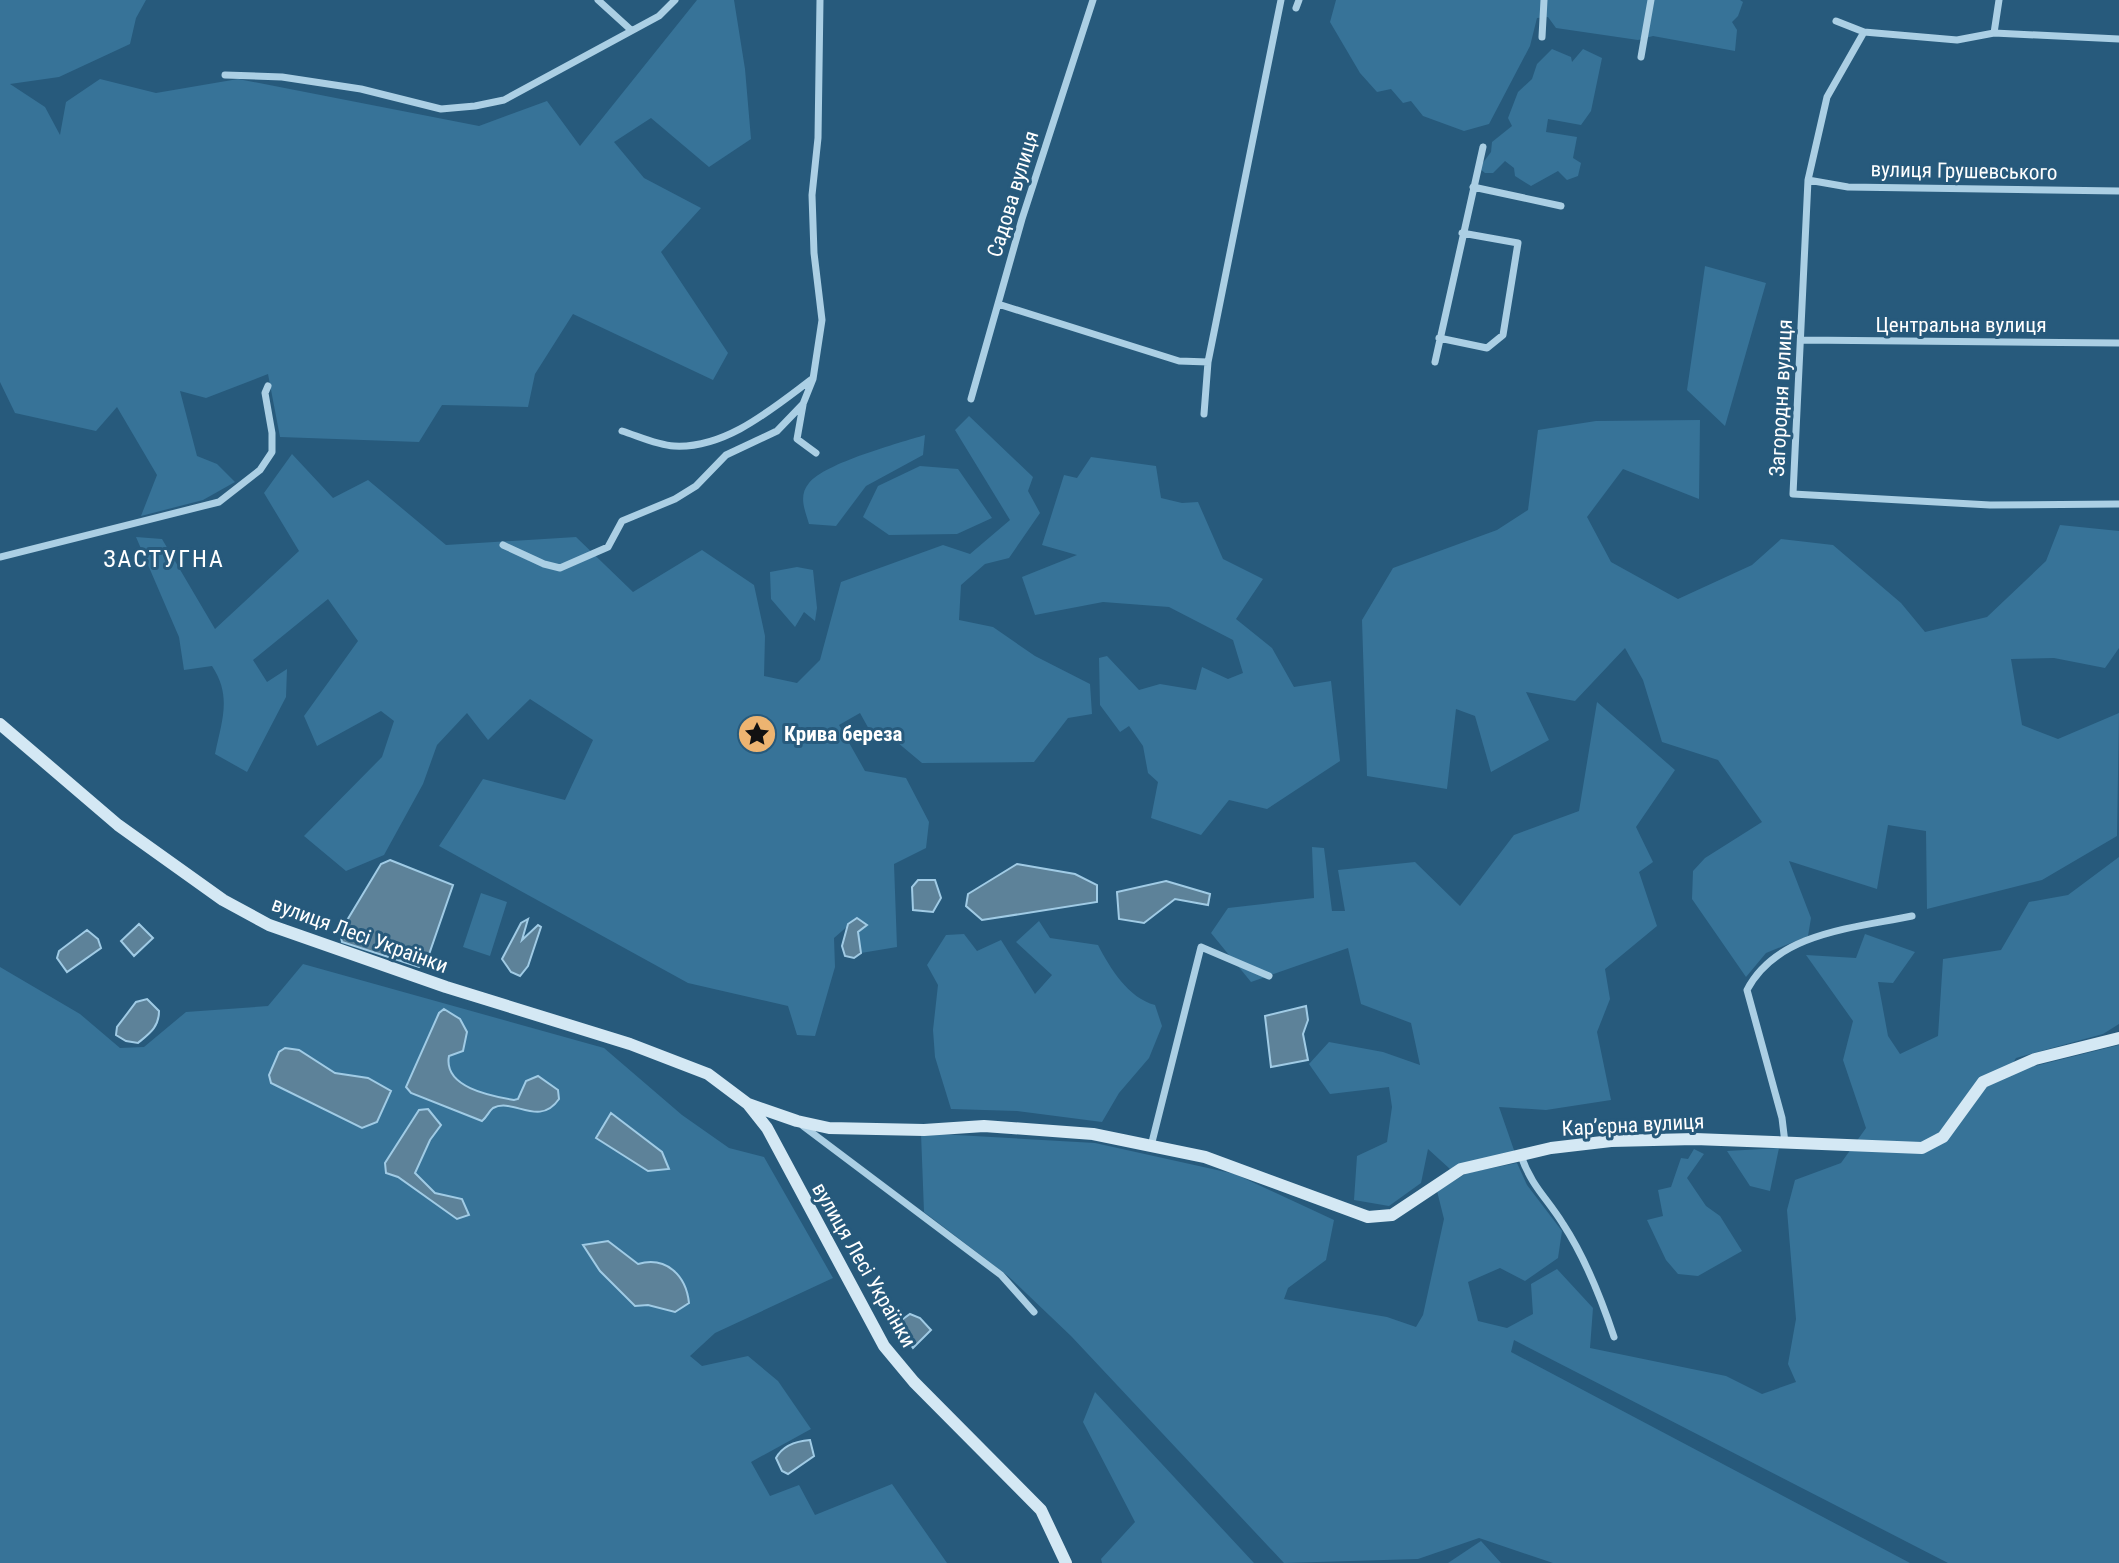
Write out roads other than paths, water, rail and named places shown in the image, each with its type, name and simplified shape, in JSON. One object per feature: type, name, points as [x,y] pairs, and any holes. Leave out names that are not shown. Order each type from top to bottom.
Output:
[{"type":"street","points":[[598,0],[632,30]]},
{"type":"street","points":[[225,75],[282,77],[361,89],[441,109],[475,106],[504,100],[659,16],[675,0]]},
{"type":"street","points":[[816,453],[805,447],[796,434],[803,404],[813,379],[822,320],[814,253],[812,195],[818,138],[820,0]]},
{"type":"street","name":"Садова вулиця","points":[[971,400],[998,304],[1093,0]]},
{"type":"street","points":[[1204,414],[1208,362],[1281,0]]},
{"type":"street","points":[[1542,37],[1544,0]]},
{"type":"street","points":[[1641,57],[1651,0]]},
{"type":"street","points":[[1994,33],[1999,0]]},
{"type":"street","points":[[1836,21],[1864,33],[1957,40],[1994,33],[2119,39]]},
{"type":"street","name":"Загородня вулиця","points":[[1864,33],[1827,97],[1808,180],[1793,494],[1990,505],[2119,504]]},
{"type":"street","points":[[1435,362],[1483,147]]},
{"type":"street","name":"вулиця Грушевського","points":[[1808,180],[1848,187],[2119,191]]},
{"type":"street","points":[[1473,187],[1561,206]]},
{"type":"street","points":[[1439,338],[1487,348],[1503,335],[1518,243],[1462,233]]},
{"type":"street","points":[[998,304],[1179,361],[1208,362]]},
{"type":"street","name":"Центральна вулиця","points":[[1802,340],[2119,343]]},
{"type":"street","points":[[622,431],[672,446],[698,445],[737,430],[813,379]]},
{"type":"street","points":[[0,557],[219,502],[260,470],[272,452],[272,433],[265,393],[268,386]]},
{"type":"street","points":[[503,545],[544,564],[560,568],[608,547],[622,521],[675,499],[696,486],[726,455],[777,431],[803,404]]},
{"type":"street","name":"вулиця Лесі Українки","points":[[0,724],[118,825],[223,900],[269,925],[446,987],[630,1044],[708,1074],[748,1104],[792,1120],[829,1128],[913,1130],[984,1126],[1093,1134],[1151,1146]]},
{"type":"street","points":[[1785,1144],[1782,1118],[1747,990],[1752,980],[1768,960],[1818,935],[1912,916]]},
{"type":"street","points":[[1151,1146],[1201,947],[1269,976]]},
{"type":"street","name":"Карʼєрна вулиця","points":[[1151,1146],[1205,1157],[1368,1217],[1392,1215],[1461,1169],[1551,1148],[1611,1141],[1695,1139],[1922,1148],[1943,1137],[1983,1082],[2035,1059],[2119,1038]]},
{"type":"street","name":"вулиця Лесі Українки","points":[[748,1104],[770,1135],[884,1346],[914,1382],[1041,1510],[1066,1563]]},
{"type":"street","points":[[770,1135],[776,1124],[792,1120],[1001,1275],[1034,1312]]},
{"type":"street","points":[[1521,1156],[1530,1181],[1563,1224],[1593,1280],[1614,1337]]},
{"type":"place","name":"Крива береза","points":[[757,734]]},
{"type":"district","name":"ЗАСТУГНА","points":[[164,559]]}]
